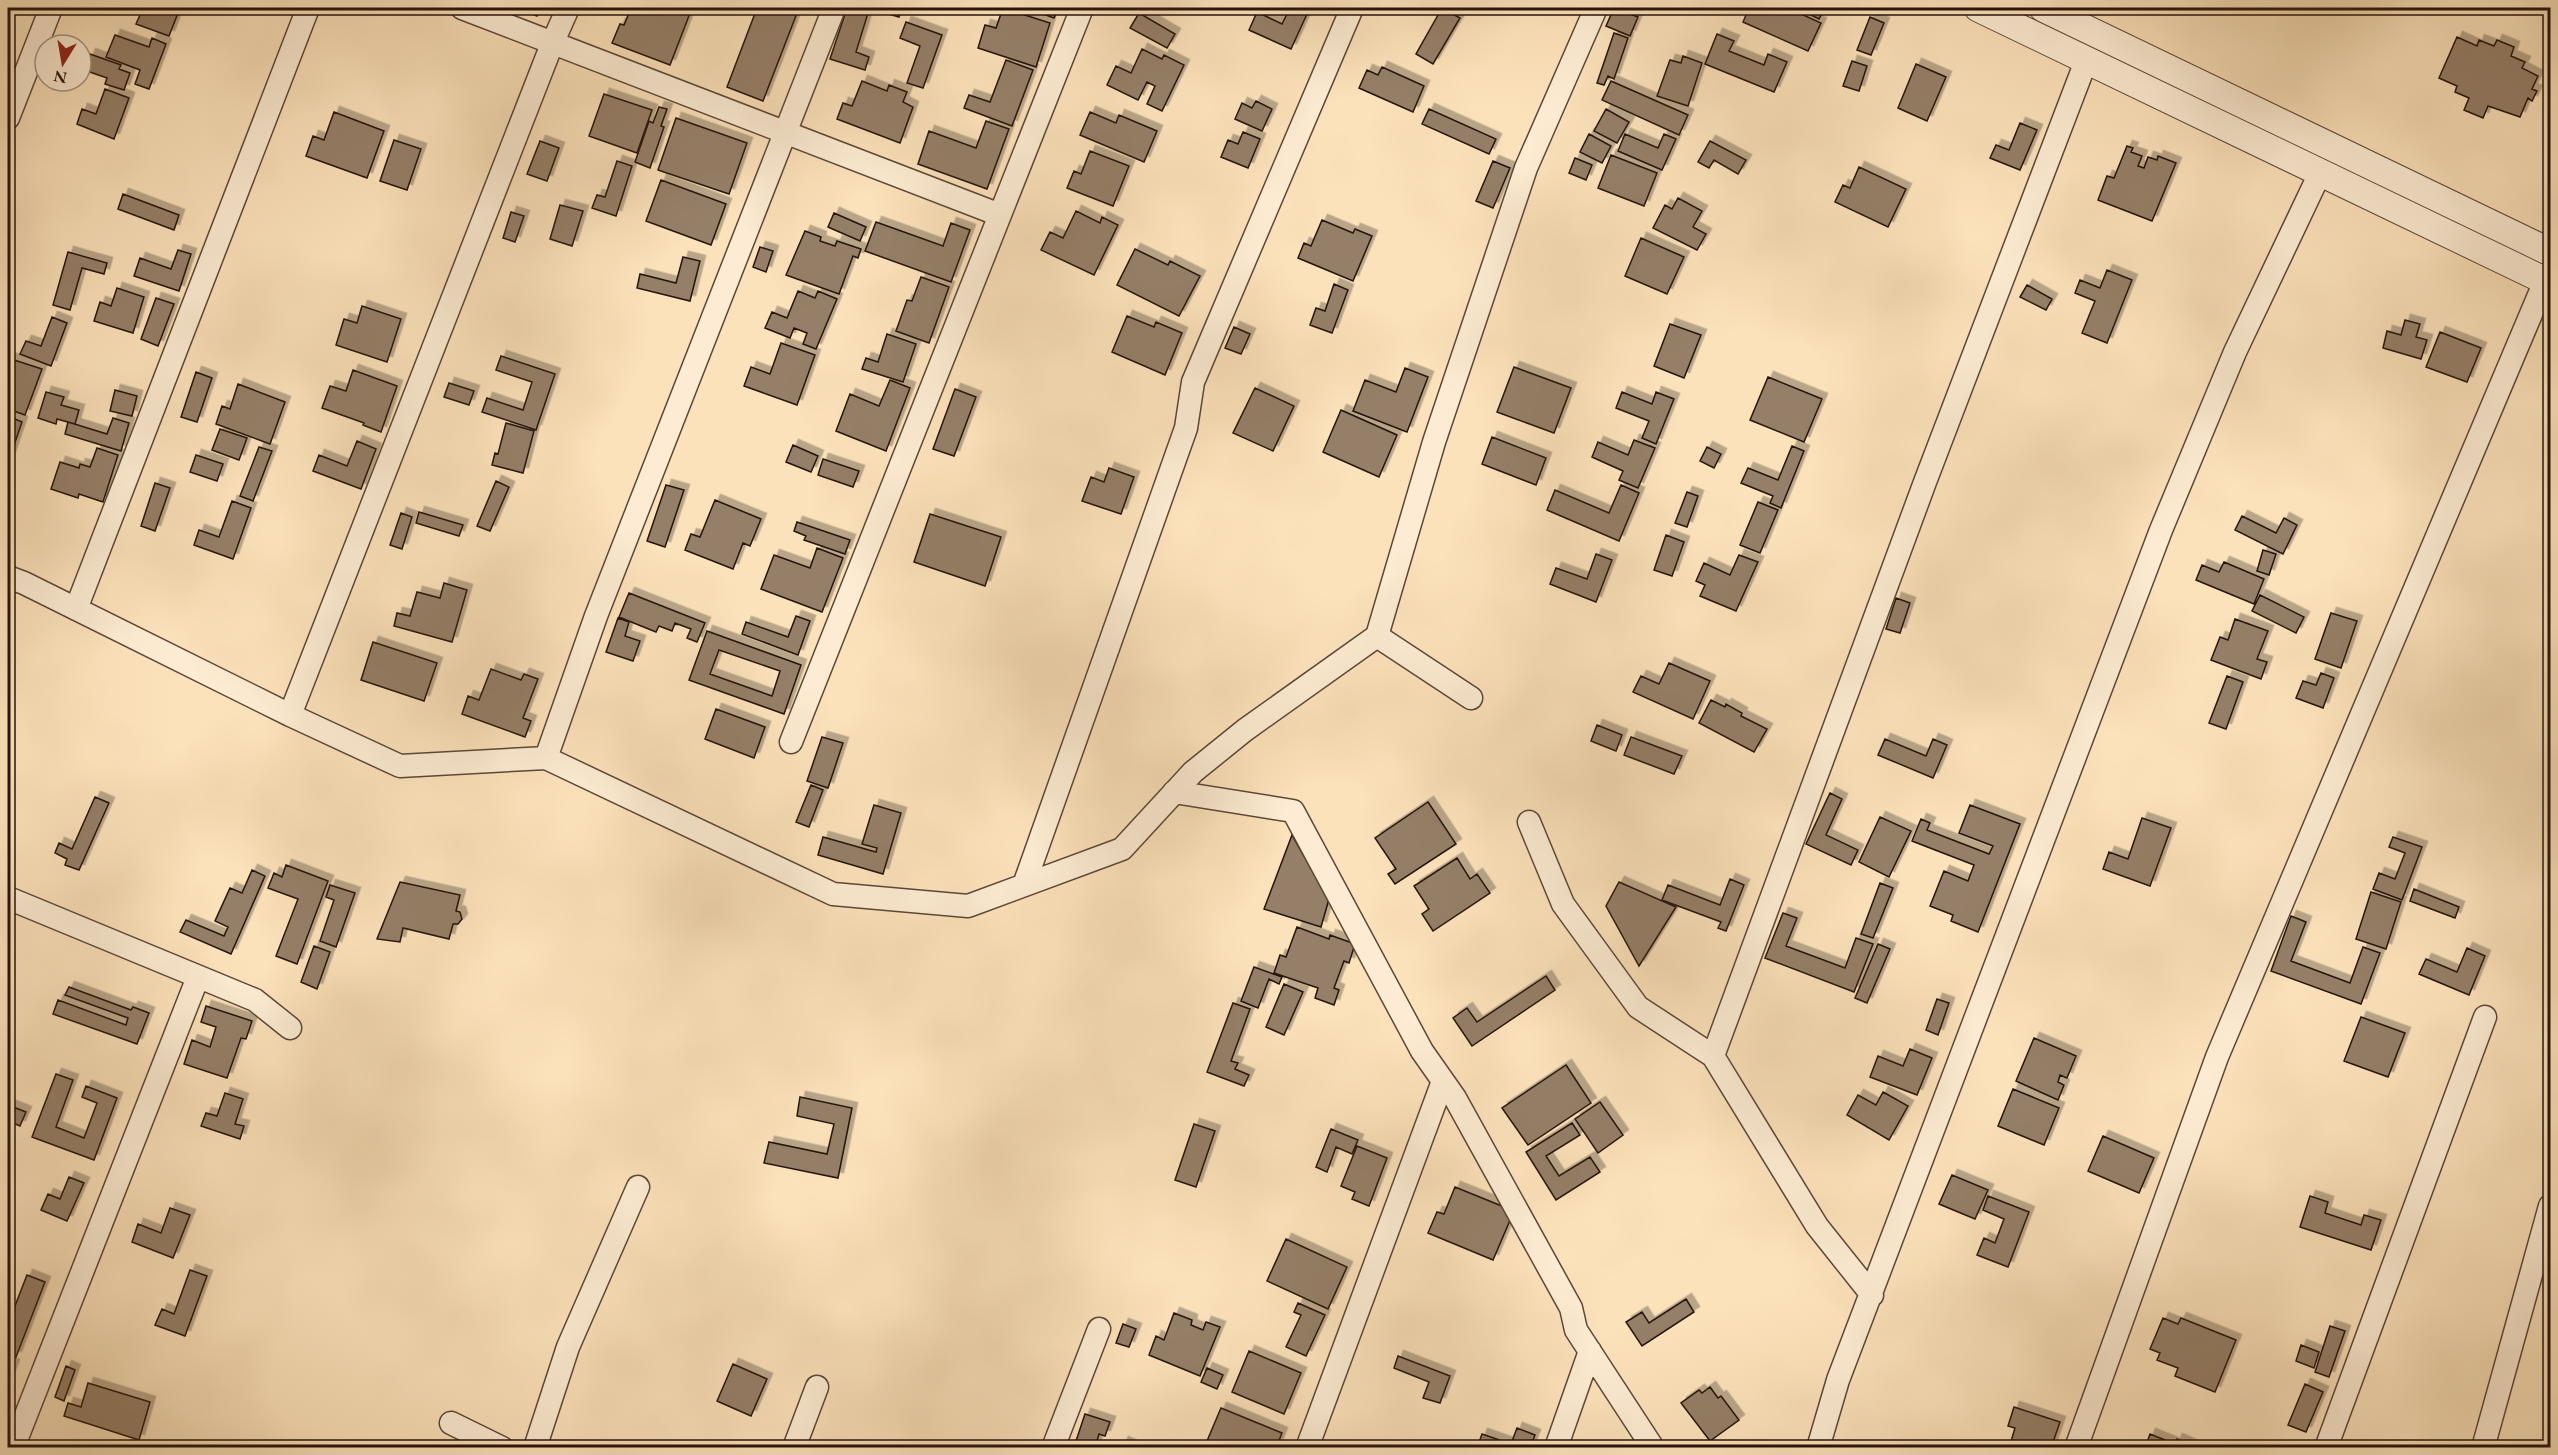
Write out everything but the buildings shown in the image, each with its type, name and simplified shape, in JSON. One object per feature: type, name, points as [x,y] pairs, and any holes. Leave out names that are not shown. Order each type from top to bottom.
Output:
[{"type":"street","points":[[8,118],[51,8]]},
{"type":"street","points":[[76,609],[308,8]]},
{"type":"street","points":[[462,8],[1000,215]]},
{"type":"street","points":[[290,715],[568,8]]},
{"type":"street","points":[[546,758],[596,616],[834,8]]},
{"type":"street","points":[[791,742],[1082,8]]},
{"type":"street","points":[[1024,885],[1186,429],[1193,382],[1352,8]]},
{"type":"street","points":[[8,577],[290,715],[400,766],[546,758],[832,894],[968,906],[1122,849],[1193,772],[1245,730],[1377,636],[1434,442],[1526,168],[1596,8]]},
{"type":"street","points":[[1978,8],[2548,282],[2217,1057],[2076,1448]]},
{"type":"street","points":[[2043,8],[2550,252]]},
{"type":"street","points":[[1713,1056],[1925,482],[2086,61]]},
{"type":"street","points":[[1818,1448],[1838,1380],[2161,530],[2235,352],[2320,173]]},
{"type":"street","points":[[1377,636],[1471,698]]},
{"type":"street","points":[[1174,792],[1293,811],[1422,1051],[1455,1098],[1571,1308],[1576,1330],[1653,1448]]},
{"type":"street","points":[[1529,822],[1563,904],[1638,1007],[1713,1056],[1817,1226],[1872,1295]]},
{"type":"street","points":[[8,898],[255,1000],[290,1028]]},
{"type":"street","points":[[13,1448],[198,977]]},
{"type":"street","points":[[2326,1448],[2485,1017]]},
{"type":"street","points":[[1307,1448],[1443,1081]]},
{"type":"street","points":[[535,1448],[568,1347],[638,1187]]},
{"type":"street","points":[[2484,1448],[2550,1206]]},
{"type":"street","points":[[1053,1448],[1099,1329]]},
{"type":"street","points":[[1556,1448],[1590,1351]]},
{"type":"street","points":[[794,1448],[817,1388]]},
{"type":"street","points":[[451,1423],[502,1448]]}]
